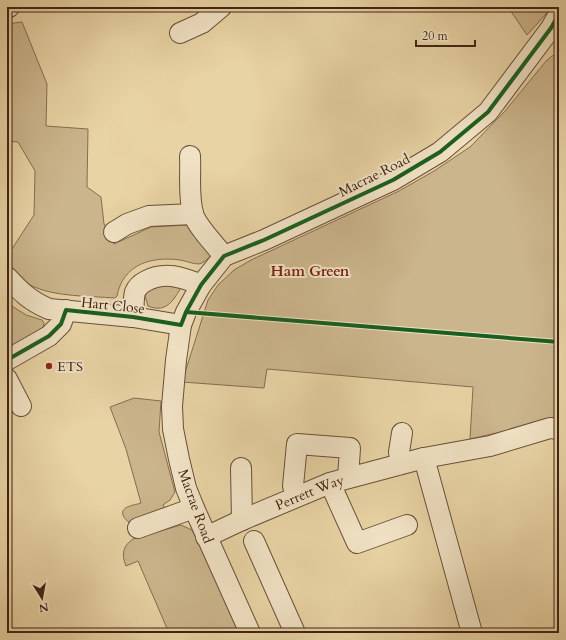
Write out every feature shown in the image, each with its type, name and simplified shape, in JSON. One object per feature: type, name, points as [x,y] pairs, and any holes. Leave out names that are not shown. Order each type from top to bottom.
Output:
[{"type":"street","points":[[180,33],[202,23],[221,7]]},
{"type":"street","name":"Macrae Road","points":[[250,633],[186,488],[173,429],[172,406],[176,360],[181,325],[186,312],[201,285],[224,256],[264,240],[393,180],[440,152],[488,112],[556,26]]},
{"type":"street","points":[[190,156],[193,214],[204,231],[224,256]]},
{"type":"street","points":[[114,232],[127,224],[149,216],[193,214]]},
{"type":"street","name":"Hart Close","points":[[133,317],[136,290],[142,283],[153,277],[162,275],[174,276],[201,285]]},
{"type":"street","name":"Hart Close","points":[[7,277],[23,295],[37,304],[49,309],[133,317],[181,325]]},
{"type":"street","points":[[7,360],[49,336],[61,324],[66,310]]},
{"type":"street","points":[[7,379],[21,406]]},
{"type":"street","name":"Perrett Way","points":[[206,536],[297,496],[339,481],[414,461],[490,446],[550,428],[559,429]]},
{"type":"street","points":[[402,434],[399,452],[414,461],[472,633]]},
{"type":"street","points":[[297,496],[293,486],[297,444],[350,448],[339,481],[358,543],[407,525]]},
{"type":"street","points":[[241,468],[242,520]]},
{"type":"street","points":[[138,528],[194,508]]},
{"type":"street","points":[[254,541],[295,633]]},
{"type":"shaded area","points":[[508,7],[551,7],[527,35]]},
{"type":"shaded area","points":[[22,22],[47,84],[46,126],[88,129],[87,187],[101,197],[104,224],[114,244],[151,227],[185,225],[199,229],[216,251],[206,260],[199,264],[194,264],[180,260],[159,259],[140,264],[125,276],[115,298],[62,294],[41,290],[22,280],[7,268],[8,255],[34,215],[35,171],[18,142],[7,141],[7,24]]},
{"type":"shaded area","points":[[559,54],[559,419],[470,439],[473,387],[267,369],[264,388],[182,382],[208,300],[218,285],[234,270],[251,260],[399,191],[434,171],[470,147],[505,111],[546,61],[552,56]]},
{"type":"shaded area","points":[[153,284],[182,286],[169,304],[165,307],[155,308],[148,306],[145,296],[148,289]]},
{"type":"shaded area","points":[[7,303],[26,315],[42,320],[44,323],[43,330],[7,349]]},
{"type":"shaded area","points":[[134,398],[161,401],[159,432],[175,492],[170,500],[163,505],[166,510],[142,520],[129,522],[123,515],[124,510],[132,505],[141,503],[126,449],[110,407]]},
{"type":"shaded area","points":[[181,525],[192,530],[199,543],[239,633],[169,633],[138,561],[126,566],[123,554],[127,544],[133,539]]},
{"type":"cycle path","points":[[7,360],[49,336],[61,324],[66,310],[133,317],[181,325],[186,312],[201,285],[224,256],[264,240],[393,180],[440,152],[488,112],[551,28],[559,14]]},
{"type":"cycle path","points":[[186,312],[559,342]]},
{"type":"place","name":"ETS","points":[[49,366]]},
{"type":"district","name":"Ham Green","points":[[310,271]]}]
